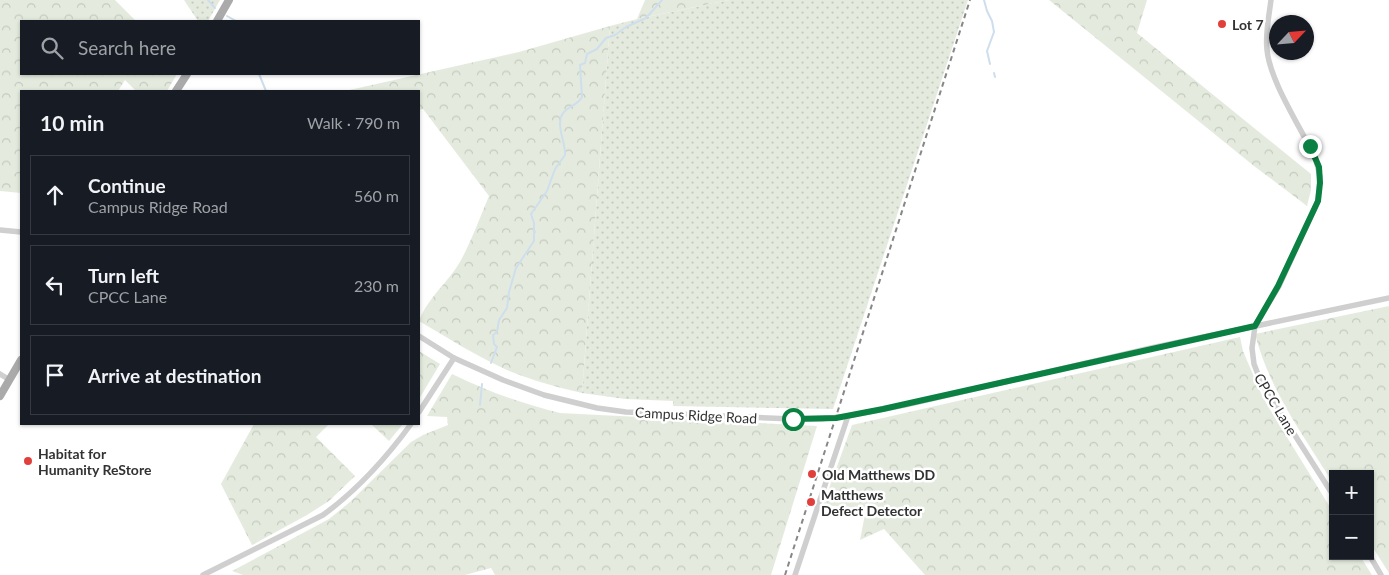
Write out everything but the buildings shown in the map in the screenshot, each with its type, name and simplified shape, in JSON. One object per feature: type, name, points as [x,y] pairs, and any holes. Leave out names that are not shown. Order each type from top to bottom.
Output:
[{"type":"main road","points":[[218,20],[229,0]]},
{"type":"main road","points":[[177,90],[185,75]]},
{"type":"main road","points":[[0,396],[20,362]]},
{"type":"street","name":"CPCC Lane","points":[[1271,0],[1266,41],[1268,56],[1276,79],[1319,167],[1320,183],[1318,201],[1278,286],[1255,326],[1252,359],[1257,374],[1329,489]]},
{"type":"street","points":[[0,230],[20,232]]},
{"type":"street","name":"Campus Ridge Road","points":[[420,337],[454,358],[523,388],[569,402],[597,408],[626,412],[821,419],[848,416],[949,395],[1255,326],[1389,298]]},
{"type":"street","points":[[420,410],[454,358]]},
{"type":"street","points":[[0,374],[10,380]]},
{"type":"street","points":[[795,575],[848,416]]},
{"type":"street","points":[[202,575],[323,515],[339,504],[410,425]]},
{"type":"street","points":[[1372,560],[1381,575]]},
{"type":"green space","points":[[0,0],[115,0],[135,20],[20,20],[20,75],[176,75],[168,90],[135,90],[125,80],[119,90],[20,90],[20,193],[0,191]]},
{"type":"green space","points":[[184,0],[220,0],[209,20],[197,20]]},
{"type":"green space","points":[[645,0],[729,0],[637,19]]},
{"type":"green space","points":[[729,0],[968,0],[833,409],[673,406],[673,401],[625,399],[582,393],[610,26]]},
{"type":"green space","points":[[1049,0],[1147,0],[1137,33],[1311,174],[1311,190],[1307,206],[1254,166]]},
{"type":"green space","points":[[610,26],[582,393],[544,383],[507,370],[473,353],[420,322],[428,304],[461,260],[489,196],[423,109],[420,110],[420,90],[349,90],[519,52]]},
{"type":"green space","points":[[1389,306],[1389,573],[1374,549],[1374,470],[1329,470],[1329,477],[1278,393],[1261,354],[1255,334]]},
{"type":"green space","points":[[1240,337],[1243,351],[1263,398],[1329,505],[1329,560],[1363,560],[1372,575],[925,575],[884,529],[860,540],[866,509],[823,505],[852,425]]},
{"type":"green space","points":[[420,352],[440,364],[420,397]]},
{"type":"green space","points":[[452,374],[532,406],[560,413],[817,426],[771,575],[495,575],[491,568],[465,575],[243,575],[232,571],[329,519],[350,502],[411,442],[448,425],[447,417],[427,416]]},
{"type":"green space","points":[[253,425],[328,425],[316,437],[355,476],[329,501],[252,545],[221,484]]},
{"type":"green space","points":[[372,425],[402,425],[389,441]]},
{"type":"waterway","points":[[208,0],[215,8]]},
{"type":"waterway","points":[[491,363],[497,347],[494,344],[493,335],[497,332],[499,320],[507,308],[509,292],[516,268],[534,241],[534,223],[531,214],[547,191],[555,169],[565,155],[560,122],[564,112],[582,97],[580,65],[585,63],[587,54],[597,49],[606,38],[646,18],[662,0]]},
{"type":"waterway","points":[[984,0],[994,32],[987,51],[990,64]]},
{"type":"waterway","points":[[227,16],[234,20]]},
{"type":"waterway","points":[[994,73],[995,77]]},
{"type":"waterway","points":[[259,75],[266,90]]},
{"type":"waterway","points":[[480,405],[482,384]]},
{"type":"railway","points":[[785,575],[970,0]]},
{"type":"place","name":"Lot 7","points":[[1222,24]]},
{"type":"place","name":"Habitat for Humanity ReStore","points":[[28,461]]},
{"type":"place","name":"Old Matthews DD","points":[[812,474]]},
{"type":"place","name":"Matthews Defect Detector","points":[[811,502]]},
{"type":"route","points":[[793,419],[836,418],[883,409],[1255,326],[1278,286],[1318,201],[1320,193],[1319,167],[1310,146]]}]
